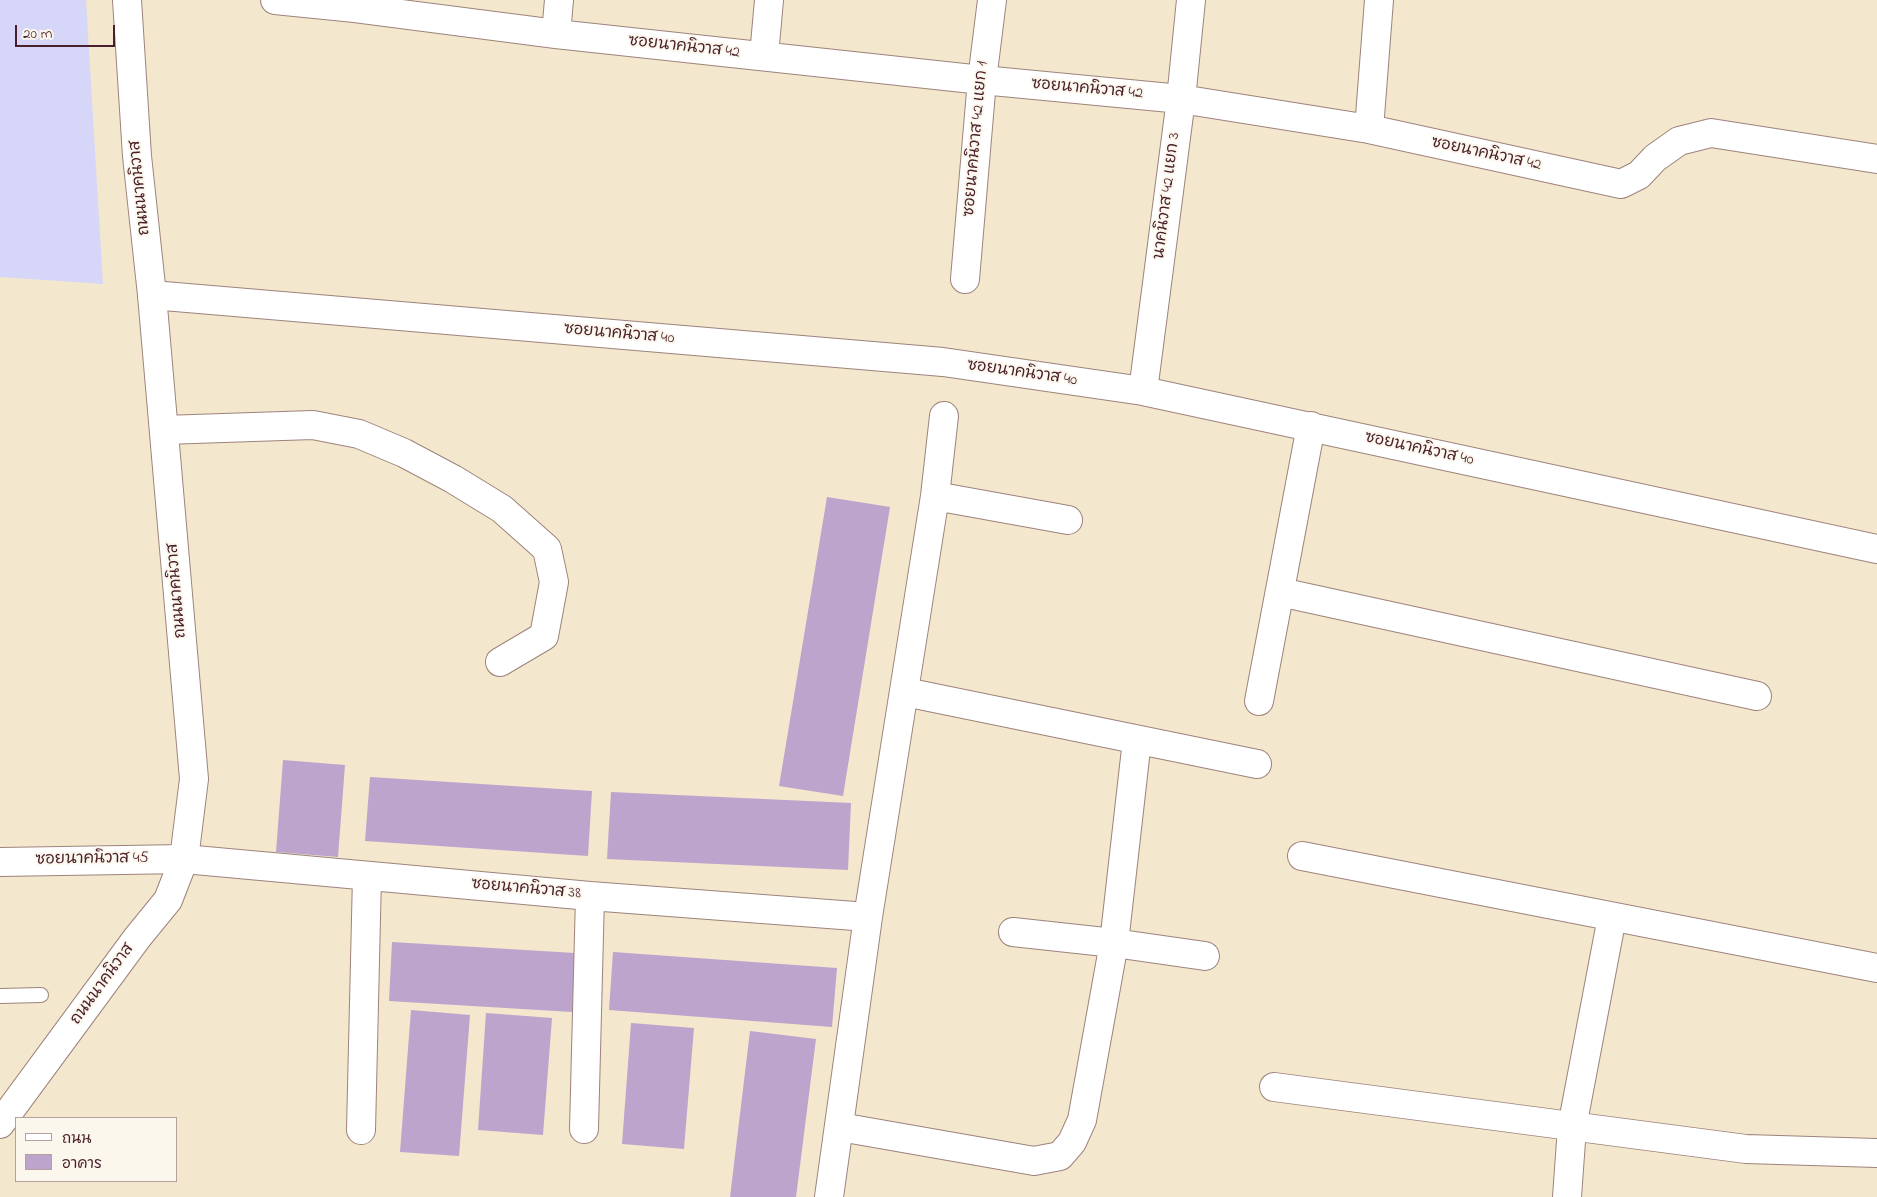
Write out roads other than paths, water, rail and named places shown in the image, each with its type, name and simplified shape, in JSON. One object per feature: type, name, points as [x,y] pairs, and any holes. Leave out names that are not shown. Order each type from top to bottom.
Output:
[{"type":"street","name":"ถนนนาคนิวาส","points":[[0,1124],[137,938],[168,900],[184,859],[194,779],[152,295],[136,156],[127,0]]},
{"type":"street","name":"ซอยนาคนิวาส 42","points":[[275,0],[355,4],[556,34],[982,80],[1181,98],[1369,129],[1620,184],[1639,175],[1655,158],[1679,141],[1711,133],[1877,160]]},
{"type":"street","points":[[556,34],[559,0]]},
{"type":"street","points":[[764,56],[769,0]]},
{"type":"street","name":"ซอยนาคนิวาส 42 แยก 1","points":[[965,279],[982,80],[992,0]]},
{"type":"street","name":"นาคนิวาส 42 แยก 3","points":[[1143,391],[1181,98],[1191,0]]},
{"type":"street","points":[[1369,129],[1379,0]]},
{"type":"street","name":"ซอยนาคนิวาส 40","points":[[152,295],[943,362],[1143,391],[1877,549]]},
{"type":"street","points":[[829,1197],[868,917],[935,496],[944,416]]},
{"type":"street","points":[[164,430],[313,425],[359,434],[404,453],[453,479],[502,509],[547,549],[554,582],[544,636],[500,662]]},
{"type":"street","points":[[1259,701],[1311,426]]},
{"type":"street","points":[[935,496],[1068,520]]},
{"type":"street","points":[[1280,592],[1757,696]]},
{"type":"street","points":[[905,692],[1258,764]]},
{"type":"street","points":[[840,1127],[1034,1161],[1060,1156],[1072,1142],[1082,1120],[1114,943],[1137,740]]},
{"type":"street","points":[[1302,856],[1877,968]]},
{"type":"street","name":"ซอยนาคนิวาส 45","points":[[0,862],[184,859]]},
{"type":"street","name":"ซอยนาคนิวาส 38","points":[[184,859],[590,896],[868,917]]},
{"type":"street","points":[[361,1130],[367,876]]},
{"type":"street","points":[[584,1129],[590,896]]},
{"type":"street","points":[[1567,1197],[1572,1127],[1612,917]]},
{"type":"street","points":[[1013,932],[1114,943],[1205,956]]},
{"type":"street","points":[[1274,1087],[1746,1149],[1877,1153]]},
{"type":"lane","points":[[0,996],[41,995]]}]
